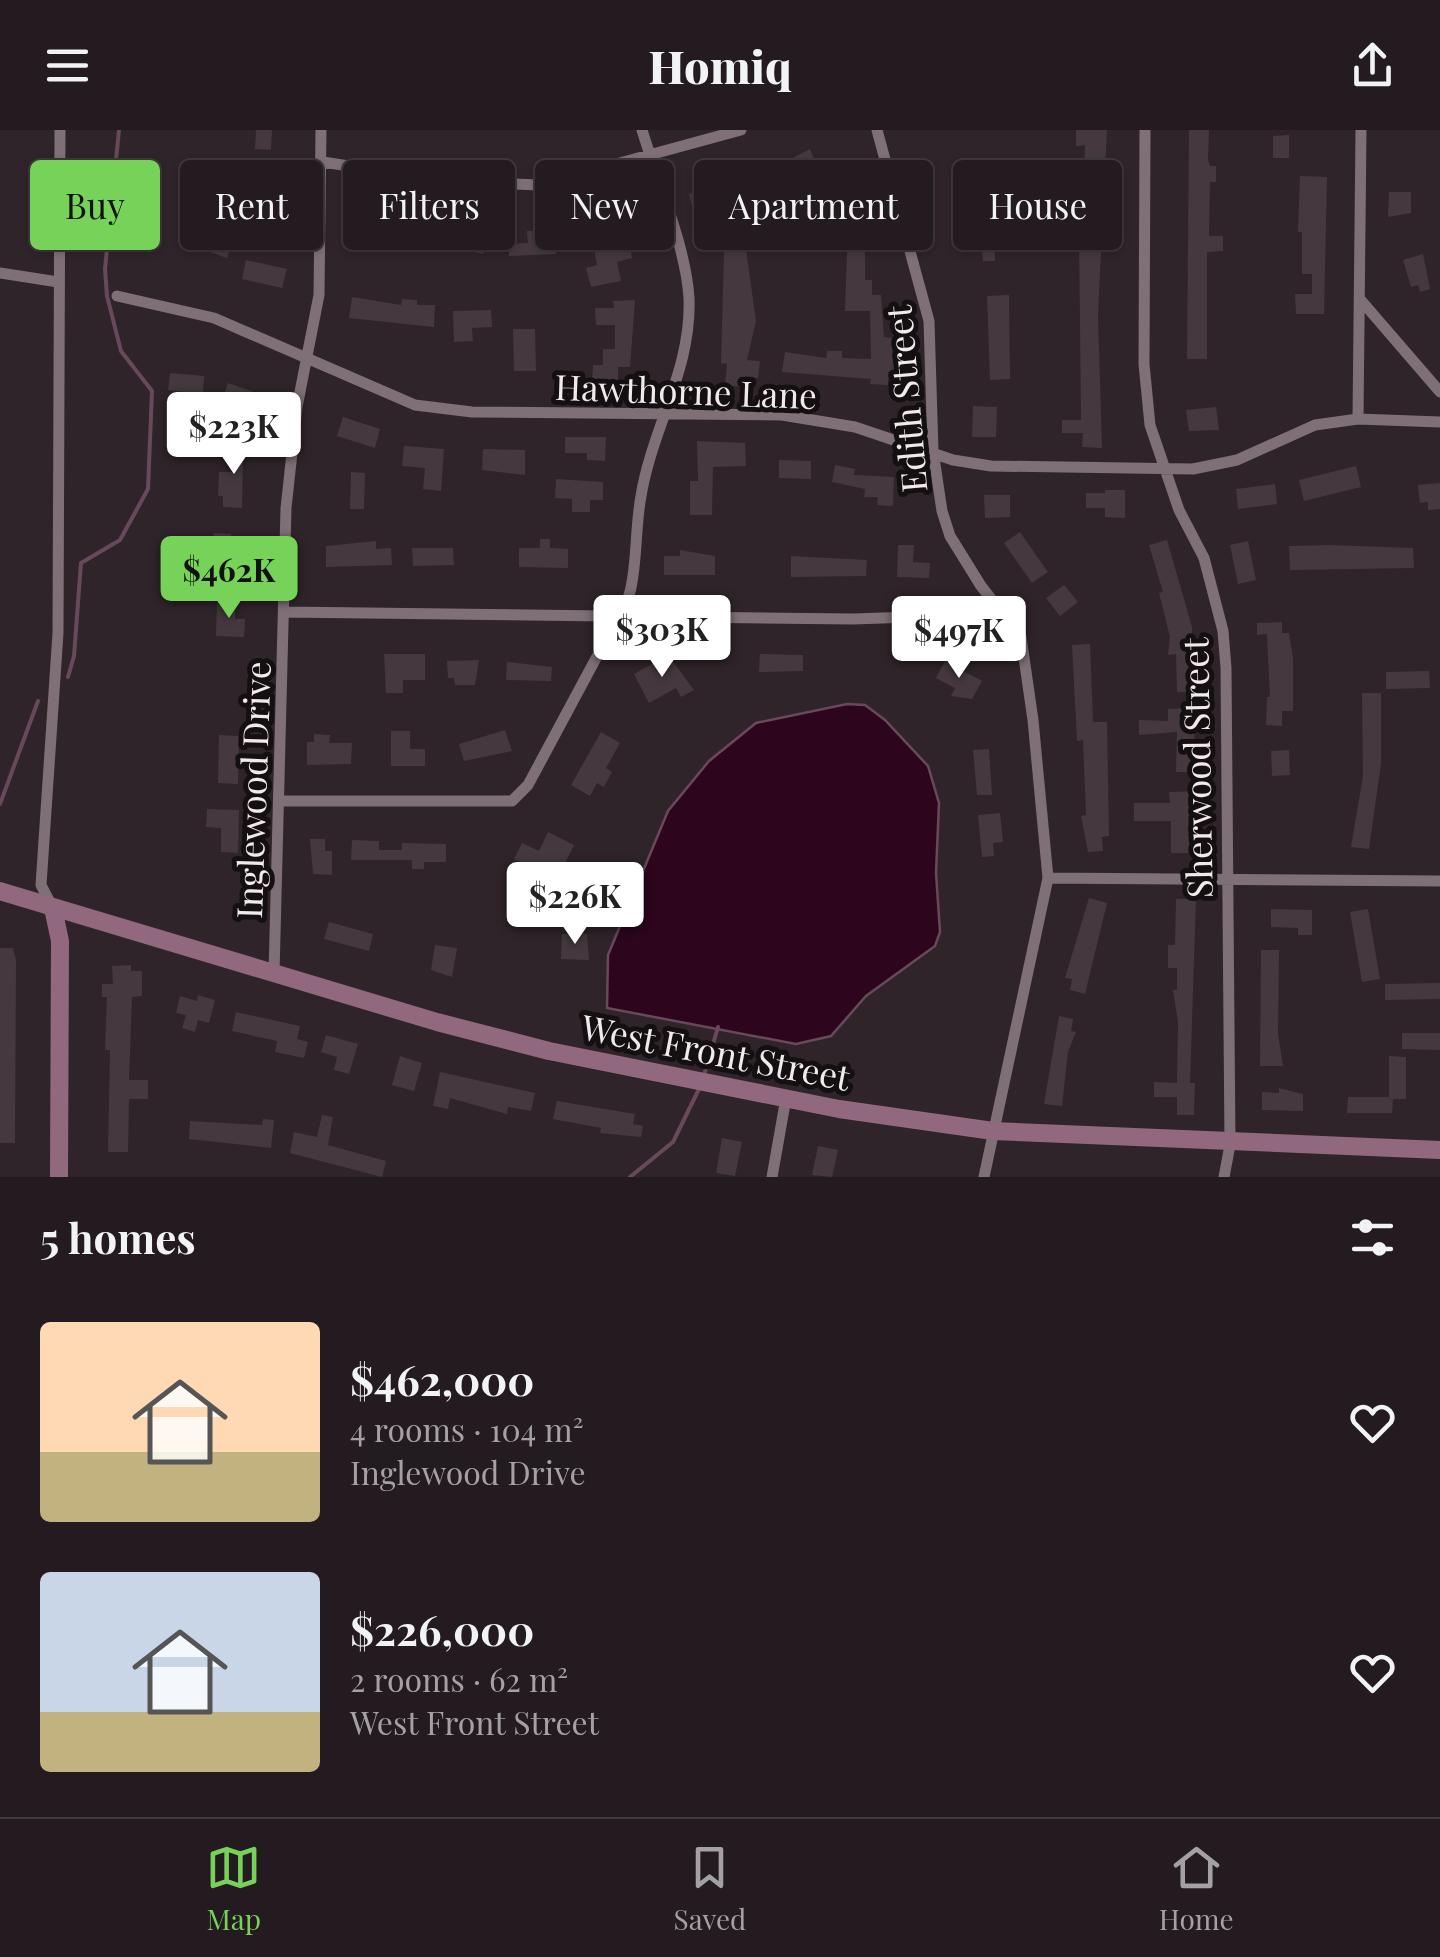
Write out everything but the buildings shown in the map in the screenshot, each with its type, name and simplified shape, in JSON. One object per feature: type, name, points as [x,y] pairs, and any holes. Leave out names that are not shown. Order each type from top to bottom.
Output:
[{"type":"street","points":[[59,1177],[60,941],[53,908],[41,885],[58,633],[60,130]]},
{"type":"street","name":"Inglewood Drive","points":[[321,130],[322,160]]},
{"type":"street","points":[[280,802],[512,802],[528,785],[609,634],[626,615],[640,500],[686,349],[689,294],[642,130]]},
{"type":"street","points":[[323,162],[446,181],[517,186],[563,181],[742,130]]},
{"type":"street","name":"Edith Street","points":[[877,130],[930,321],[933,451],[950,536],[1000,614],[1016,628],[1025,648],[1048,878],[984,1177]]},
{"type":"street","name":"Sherwood Street","points":[[1145,130],[1145,394],[1163,470],[1204,558],[1223,631],[1228,711],[1230,1144],[1224,1177]]},
{"type":"street","points":[[1358,420],[1361,130]]},
{"type":"street","name":"Inglewood Drive","points":[[274,974],[290,458],[319,294],[320,250]]},
{"type":"street","points":[[0,274],[58,282]]},
{"type":"street","name":"Hawthorne Lane","points":[[117,296],[214,318],[308,357],[387,396],[438,410],[821,420],[990,466],[1163,470],[1236,460],[1314,426],[1358,420],[1440,422]]},
{"type":"street","points":[[1359,298],[1440,392]]},
{"type":"street","points":[[285,612],[871,619],[1000,614]]},
{"type":"street","points":[[1048,878],[1440,880]]},
{"type":"street","name":"West Front Street","points":[[0,892],[549,1051],[926,1124],[1230,1144],[1440,1150]]},
{"type":"street","points":[[772,1177],[786,1098]]},
{"type":"shaded area","points":[[847,704],[865,705],[885,720],[928,766],[939,803],[936,873],[940,932],[935,946],[866,996],[831,1036],[796,1044],[607,1008],[608,955],[668,811],[709,761],[756,723]]},
{"type":"waterway","points":[[68,677],[74,656],[81,563],[120,540],[148,489],[152,391],[121,351],[107,296],[105,269],[119,130]]},
{"type":"waterway","points":[[0,804],[38,701]]},
{"type":"waterway","points":[[704,1075],[718,1027]]},
{"type":"waterway","points":[[630,1177],[673,1142],[699,1089]]}]
